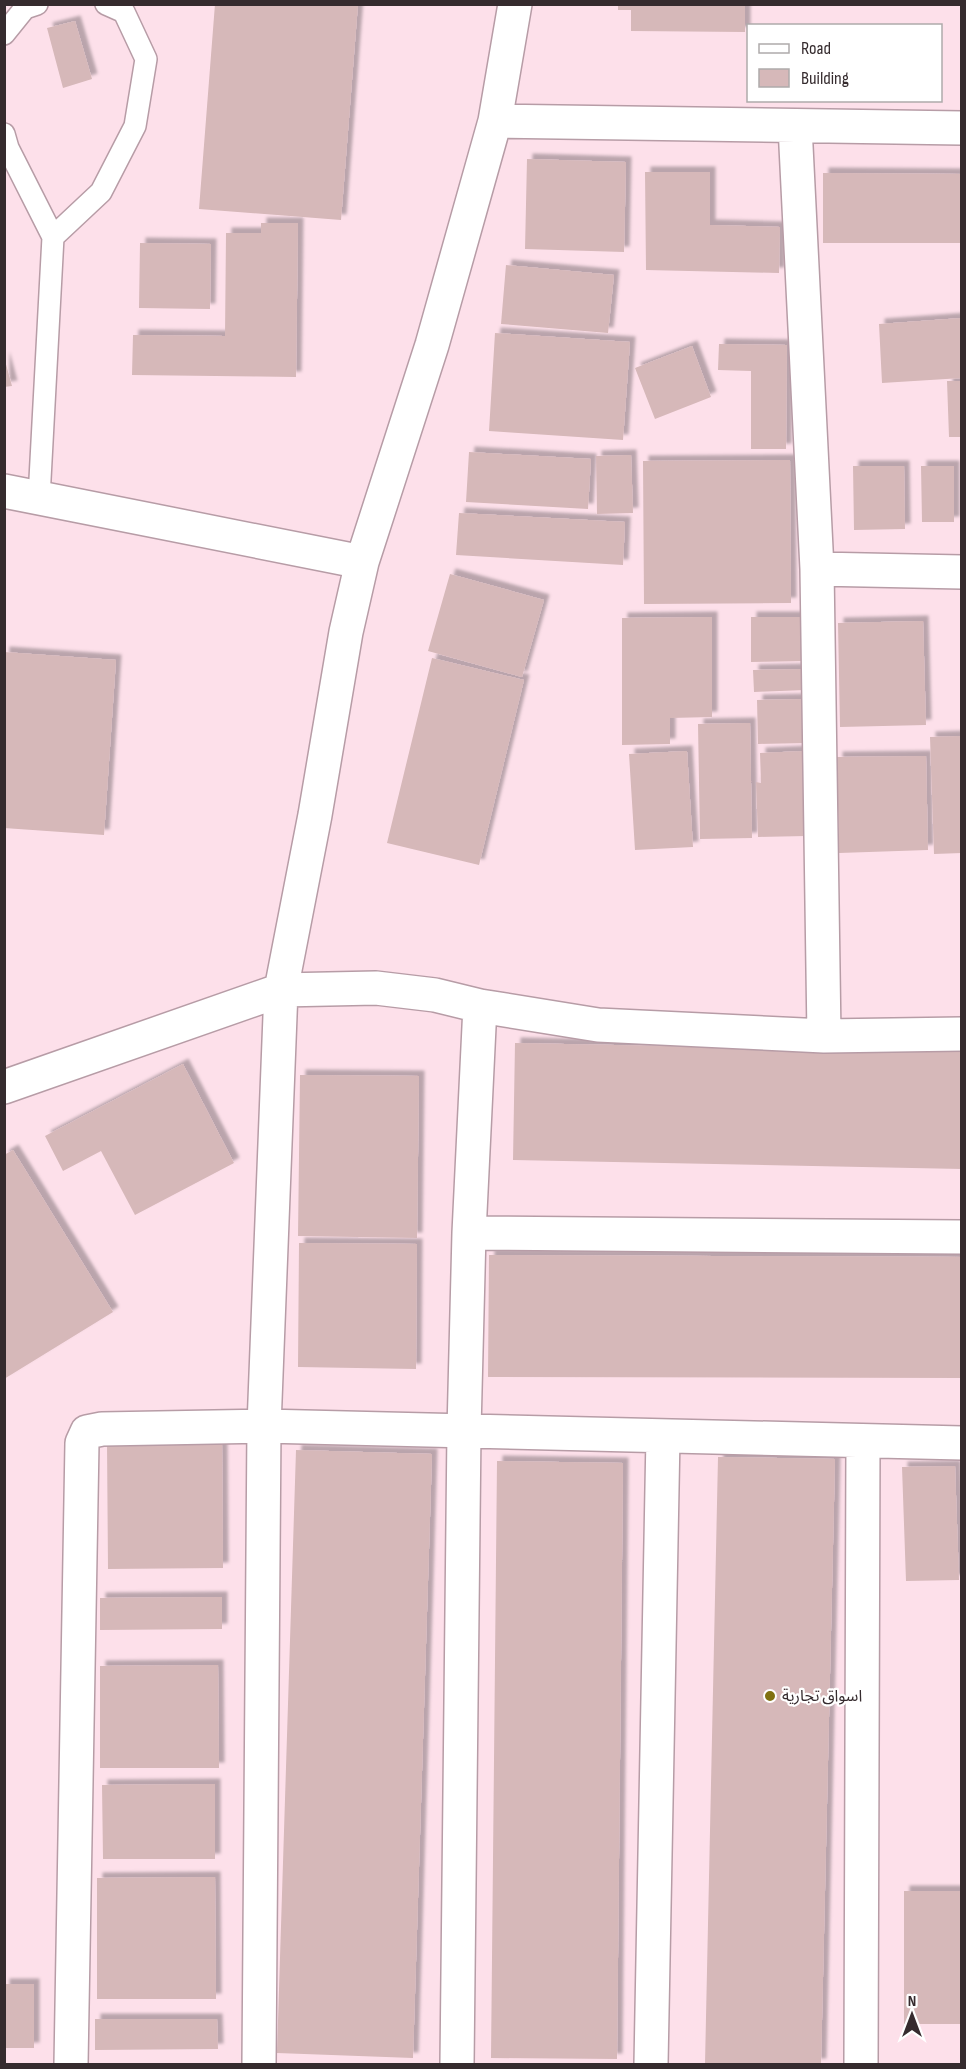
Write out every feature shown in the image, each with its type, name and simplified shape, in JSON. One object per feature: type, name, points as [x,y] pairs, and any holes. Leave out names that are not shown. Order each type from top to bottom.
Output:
[{"type":"street","points":[[259,2064],[264,1426],[281,990],[315,815],[346,632],[362,562],[432,345],[495,121],[515,4]]},
{"type":"street","points":[[495,121],[962,128]]},
{"type":"street","points":[[795,126],[817,569],[824,1036]]},
{"type":"street","points":[[4,491],[362,562]]},
{"type":"street","points":[[817,569],[962,572]]},
{"type":"street","points":[[4,1087],[281,990],[376,988],[435,994],[480,1006],[598,1025],[824,1036],[962,1034]]},
{"type":"street","points":[[457,2064],[464,1430],[469,1233],[480,1006]]},
{"type":"street","points":[[469,1233],[962,1237]]},
{"type":"street","points":[[71,2064],[82,1440],[90,1431],[264,1426],[962,1443]]},
{"type":"street","points":[[651,2064],[663,1436]]},
{"type":"street","points":[[861,2064],[863,1442]]},
{"type":"lane","points":[[4,34],[25,8],[37,4]]},
{"type":"lane","points":[[53,237],[101,192],[135,126],[146,59],[124,12],[106,4]]},
{"type":"lane","points":[[4,134],[8,148],[53,237],[39,498]]},
{"type":"building","points":[[215,4],[358,4],[341,220],[199,209]]},
{"type":"building","points":[[618,4],[745,4],[745,32],[631,31],[631,10],[618,10]]},
{"type":"building","points":[[75,21],[92,79],[63,88],[47,28]]},
{"type":"building","points":[[527,159],[626,162],[624,252],[525,249]]},
{"type":"building","points":[[645,172],[710,172],[710,225],[780,227],[779,273],[646,270]]},
{"type":"building","points":[[823,173],[962,174],[962,243],[823,243]]},
{"type":"building","points":[[261,223],[298,223],[296,377],[132,375],[133,335],[225,336],[226,233],[261,233]]},
{"type":"building","points":[[140,243],[211,244],[210,309],[139,308]]},
{"type":"building","points":[[506,265],[614,275],[608,333],[501,324]]},
{"type":"building","points":[[962,318],[962,378],[882,383],[879,324]]},
{"type":"building","points":[[495,333],[630,342],[623,440],[489,431]]},
{"type":"building","points":[[719,344],[787,345],[786,449],[751,449],[751,371],[718,370]]},
{"type":"building","points":[[692,346],[711,397],[655,419],[635,368]]},
{"type":"building","points":[[4,357],[12,386],[4,387]]},
{"type":"building","points":[[947,381],[962,381],[962,437],[949,437]]},
{"type":"building","points":[[469,452],[591,459],[588,509],[466,502]]},
{"type":"building","points":[[631,455],[633,513],[597,514],[596,456]]},
{"type":"building","points":[[790,460],[791,603],[644,604],[643,461]]},
{"type":"building","points":[[853,466],[904,466],[905,529],[854,530]]},
{"type":"building","points":[[921,466],[954,466],[954,522],[922,522]]},
{"type":"building","points":[[459,513],[625,522],[623,565],[456,555]]},
{"type":"building","points":[[450,574],[544,600],[522,677],[428,651]]},
{"type":"building","points":[[712,617],[712,717],[670,718],[670,744],[622,745],[622,618]]},
{"type":"building","points":[[751,617],[807,617],[807,661],[751,662]]},
{"type":"building","points":[[923,621],[926,725],[840,727],[838,623]]},
{"type":"building","points":[[4,652],[116,660],[104,835],[4,828]]},
{"type":"building","points":[[432,658],[524,680],[479,865],[387,843]]},
{"type":"building","points":[[805,669],[806,690],[754,692],[753,670]]},
{"type":"building","points":[[808,699],[809,743],[758,744],[757,700]]},
{"type":"building","points":[[750,723],[752,838],[700,839],[698,724]]},
{"type":"building","points":[[962,736],[962,853],[934,854],[930,737]]},
{"type":"building","points":[[687,751],[693,847],[635,850],[629,754]]},
{"type":"building","points":[[805,751],[806,836],[758,837],[756,782],[761,783],[760,753]]},
{"type":"building","points":[[926,756],[928,850],[839,853],[837,757]]},
{"type":"building","points":[[515,1043],[962,1052],[962,1169],[513,1160]]},
{"type":"building","points":[[183,1064],[234,1163],[135,1215],[101,1151],[63,1171],[45,1136]]},
{"type":"building","points":[[300,1075],[419,1076],[417,1238],[298,1236]]},
{"type":"building","points":[[13,1150],[113,1312],[4,1379],[4,1155]]},
{"type":"building","points":[[299,1243],[417,1244],[416,1369],[298,1367]]},
{"type":"building","points":[[489,1255],[962,1257],[962,1378],[488,1377]]},
{"type":"building","points":[[222,1442],[223,1568],[108,1569],[107,1443]]},
{"type":"building","points":[[296,1450],[432,1454],[413,2058],[277,2053]]},
{"type":"building","points":[[718,1457],[835,1459],[821,2064],[705,2064]]},
{"type":"building","points":[[497,1461],[623,1463],[617,2059],[491,2058]]},
{"type":"building","points":[[955,1466],[959,1580],[906,1581],[902,1467]]},
{"type":"building","points":[[222,1597],[222,1629],[100,1630],[100,1598]]},
{"type":"building","points":[[218,1665],[219,1768],[100,1768],[100,1666]]},
{"type":"building","points":[[215,1784],[215,1859],[103,1859],[102,1785]]},
{"type":"building","points":[[215,1877],[216,1999],[97,1999],[97,1878]]},
{"type":"building","points":[[904,1891],[962,1891],[962,2024],[904,2024]]},
{"type":"building","points":[[4,1984],[34,1984],[34,2048],[4,2048]]},
{"type":"building","points":[[95,2019],[217,2019],[218,2049],[95,2050]]},
{"type":"place","name":"اسواق تجارية","points":[[770,1696]]}]
